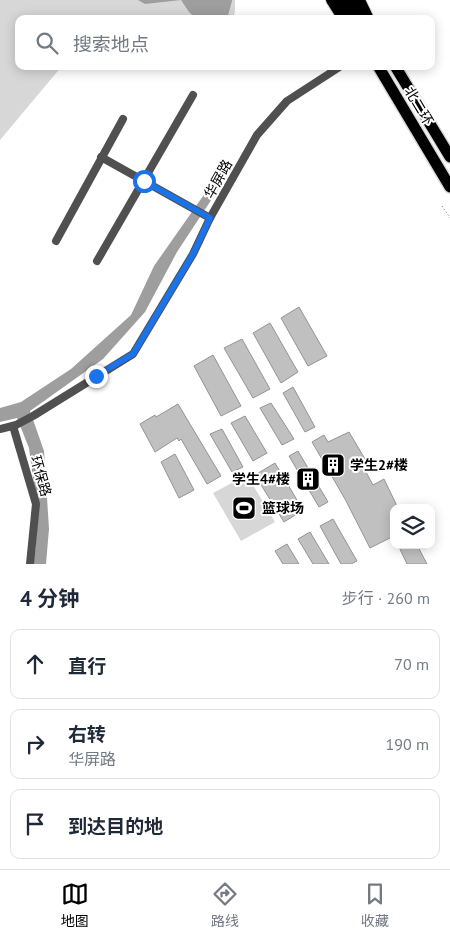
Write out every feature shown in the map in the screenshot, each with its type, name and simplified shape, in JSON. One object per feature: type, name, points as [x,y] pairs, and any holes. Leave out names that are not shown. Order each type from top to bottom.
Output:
[{"type":"highway","points":[[340,0],[351,9]]},
{"type":"highway","name":"北二环","points":[[380,70],[450,187]]},
{"type":"highway","name":"北二环","points":[[397,70],[450,157]]},
{"type":"main road","points":[[331,0],[351,9]]},
{"type":"street","name":"华屏路","points":[[0,429],[15,425],[33,416],[133,354],[193,254],[207,216],[257,135],[287,101],[335,70]]},
{"type":"street","points":[[97,261],[193,95]]},
{"type":"street","points":[[56,241],[123,119]]},
{"type":"street","points":[[101,158],[207,216]]},
{"type":"street","name":"环保路","points":[[15,425],[36,504],[30,564]]},
{"type":"path","points":[[442,206],[450,218]]},
{"type":"shaded area","points":[[0,0],[235,0],[234,15],[15,15],[15,70],[59,70],[0,140]]},
{"type":"shaded area","points":[[138,0],[181,0],[145,4]]},
{"type":"shaded area","points":[[181,0],[232,0],[228,15],[192,15]]},
{"type":"shaded area","points":[[215,179],[223,182],[177,252],[145,312],[103,359],[30,411],[44,451],[49,529],[46,564],[32,564],[35,553],[38,515],[29,448],[17,418],[0,422],[0,408],[21,402],[71,369],[131,315],[154,266]]},
{"type":"shaded area","name":"篮球场","points":[[247,475],[275,522],[241,541],[213,493]]},
{"type":"building","points":[[299,307],[327,356],[308,366],[281,318]]},
{"type":"building","points":[[270,323],[298,372],[281,383],[253,333]]},
{"type":"building","points":[[242,339],[270,389],[253,398],[224,348]]},
{"type":"building","points":[[213,355],[241,406],[221,416],[194,366]]},
{"type":"building","points":[[293,387],[315,427],[305,432],[283,393]]},
{"type":"building","points":[[271,403],[294,439],[282,445],[260,408]]},
{"type":"building","points":[[178,404],[221,476],[207,484],[181,439],[179,441],[177,438],[155,452],[140,424]]},
{"type":"building","points":[[245,416],[267,453],[253,461],[231,423]]},
{"type":"building","points":[[222,429],[243,467],[232,472],[210,434]]},
{"type":"building","points":[[349,432],[365,459],[360,461],[373,485],[384,479],[396,504],[390,504],[390,538],[370,548],[345,499],[312,442],[324,435],[328,442]]},
{"type":"building","name":"学生4#楼","points":[[298,451],[328,502],[319,507],[289,456]]},
{"type":"building","points":[[175,454],[194,490],[179,498],[161,462]]},
{"type":"building","points":[[275,463],[303,510],[284,522],[255,475]]},
{"type":"building","points":[[333,519],[357,561],[351,564],[341,564],[320,526]]},
{"type":"building","points":[[310,532],[329,564],[313,564],[298,539]]},
{"type":"building","points":[[287,544],[299,564],[283,564],[275,551]]},
{"type":"building","points":[[400,549],[419,549],[427,564],[407,564]]},
{"type":"place","name":"学生2#楼","points":[[333,465]]},
{"type":"place","name":"学生4#楼","points":[[308,479]]},
{"type":"place","name":"篮球场","points":[[244,508]]},
{"type":"route","points":[[96,376],[133,354],[193,254],[210,218],[144,181]]}]
